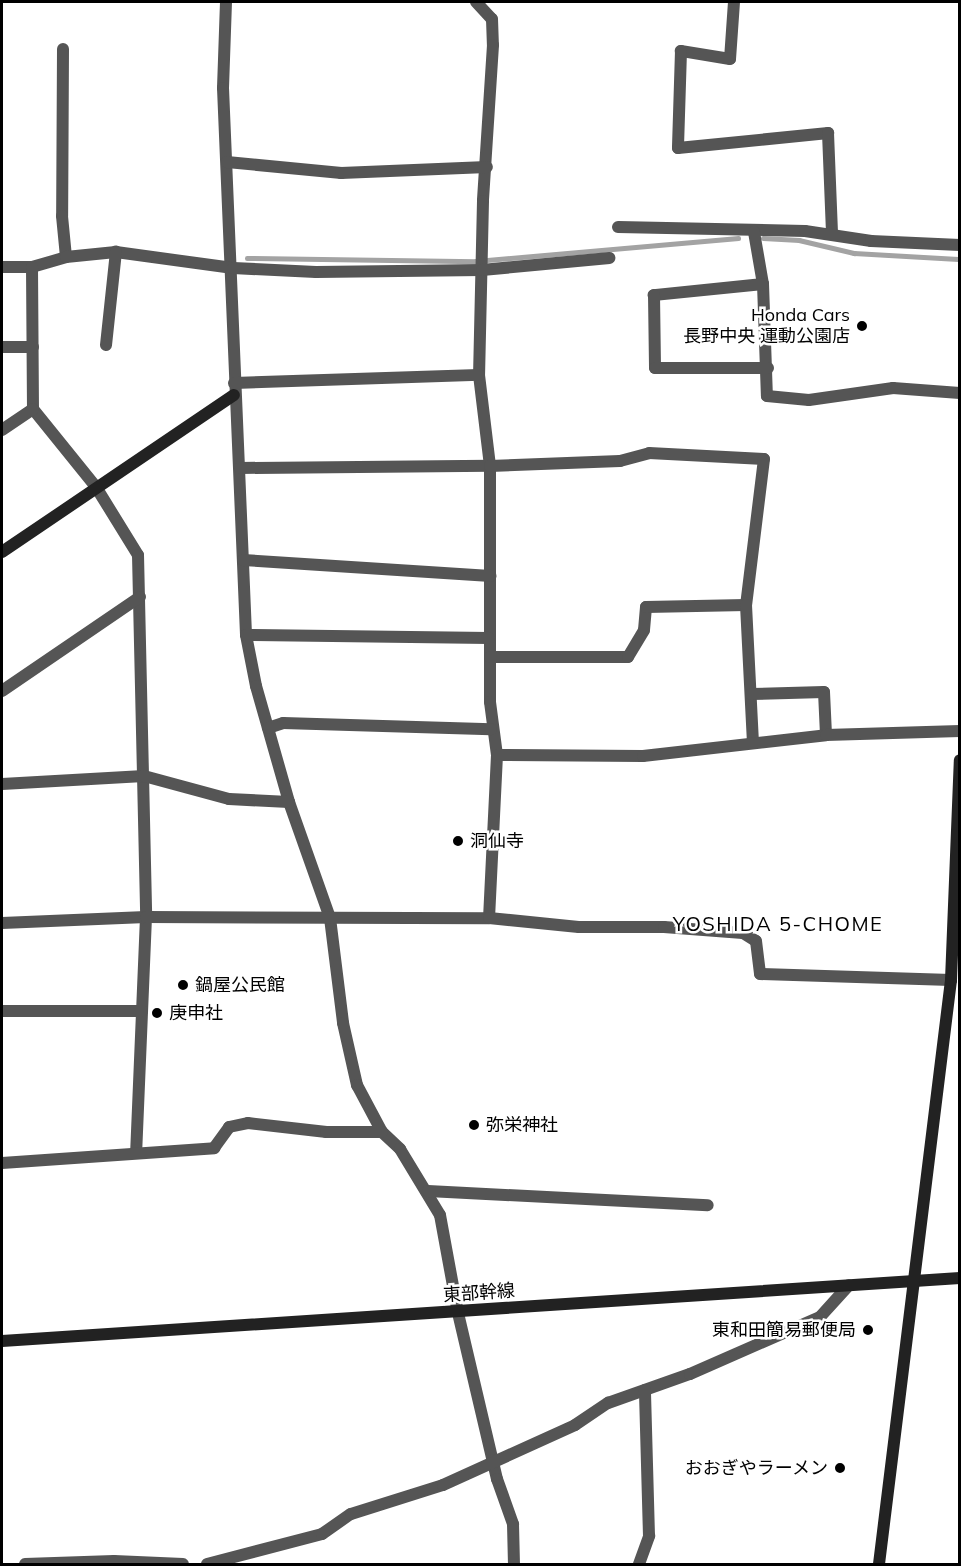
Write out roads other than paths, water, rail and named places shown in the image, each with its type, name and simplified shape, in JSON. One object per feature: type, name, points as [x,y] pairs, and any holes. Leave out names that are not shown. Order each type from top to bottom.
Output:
[{"type":"street","points":[[226,2],[223,88],[233,268],[234,389],[240,468],[246,635],[268,728],[289,802],[330,918],[350,1061],[357,1085],[382,1132],[400,1149],[428,1191],[447,1238],[458,1313],[494,1462],[513,1524],[514,1564]]},
{"type":"street","points":[[476,2],[492,19],[481,262],[479,375],[490,466],[491,729],[497,755],[489,918]]},
{"type":"street","points":[[734,2],[730,59],[681,51],[678,148],[828,133],[832,234]]},
{"type":"street","points":[[63,49],[62,216],[66,257]]},
{"type":"street","points":[[227,162],[341,173],[487,167]]},
{"type":"street","points":[[618,228],[832,234],[871,241],[960,245]]},
{"type":"street","points":[[754,232],[763,284],[768,368],[767,396],[809,400],[893,388],[960,393]]},
{"type":"street","points":[[106,345],[116,252]]},
{"type":"street","points":[[2,267],[32,267],[66,257],[116,252],[233,268],[328,272],[481,262],[609,258]]},
{"type":"street","points":[[32,267],[33,409],[96,487],[138,555],[146,917],[136,1153]]},
{"type":"street","points":[[763,284],[654,295],[655,368],[768,368]]},
{"type":"street","points":[[2,347],[33,346]]},
{"type":"street","points":[[2,552],[234,389],[479,375]]},
{"type":"street","points":[[2,430],[33,409]]},
{"type":"street","points":[[240,468],[490,466],[620,461],[649,453],[764,459],[746,605],[753,741]]},
{"type":"street","points":[[243,560],[490,576]]},
{"type":"street","points":[[2,691],[140,597]]},
{"type":"street","points":[[490,657],[628,657],[644,630],[646,607],[746,605]]},
{"type":"street","points":[[246,635],[489,638]]},
{"type":"street","points":[[751,694],[824,692],[826,735]]},
{"type":"street","points":[[268,728],[283,723],[491,729]]},
{"type":"street","points":[[497,755],[643,756],[753,741],[826,735],[960,731]]},
{"type":"street","points":[[879,1564],[912,1281],[951,980],[960,760]]},
{"type":"street","points":[[2,784],[144,776],[229,799],[289,802]]},
{"type":"street","points":[[2,923],[146,917],[489,918],[540,925],[743,933],[756,941],[760,974],[951,980]]},
{"type":"street","points":[[2,1011],[142,1011]]},
{"type":"street","points":[[2,1163],[214,1148],[229,1128],[248,1123],[326,1132],[382,1132]]},
{"type":"street","points":[[428,1191],[708,1205]]},
{"type":"street","name":"東部幹線","points":[[2,1341],[458,1313],[960,1278]]},
{"type":"street","points":[[207,1564],[322,1534],[351,1514],[443,1485],[575,1425],[608,1403],[645,1390],[820,1317],[849,1285]]},
{"type":"street","points":[[639,1564],[649,1536],[645,1390]]},
{"type":"street","points":[[25,1564],[114,1561],[183,1564]]},
{"type":"waterway","points":[[247,258],[476,261],[738,238]]},
{"type":"waterway","points":[[763,238],[799,240],[854,253],[958,259]]},
{"type":"place","name":"Honda Cars 長野中央 運動公園店","points":[[862,326]]},
{"type":"place","name":"洞仙寺","points":[[458,841]]},
{"type":"place","name":"鍋屋公民館","points":[[183,985]]},
{"type":"place","name":"庚申社","points":[[157,1013]]},
{"type":"place","name":"弥栄神社","points":[[474,1125]]},
{"type":"place","name":"東和田簡易郵便局","points":[[868,1330]]},
{"type":"place","name":"おおぎやラーメン","points":[[840,1468]]},
{"type":"district","name":"YOSHIDA 5-CHOME","points":[[778,923]]}]
